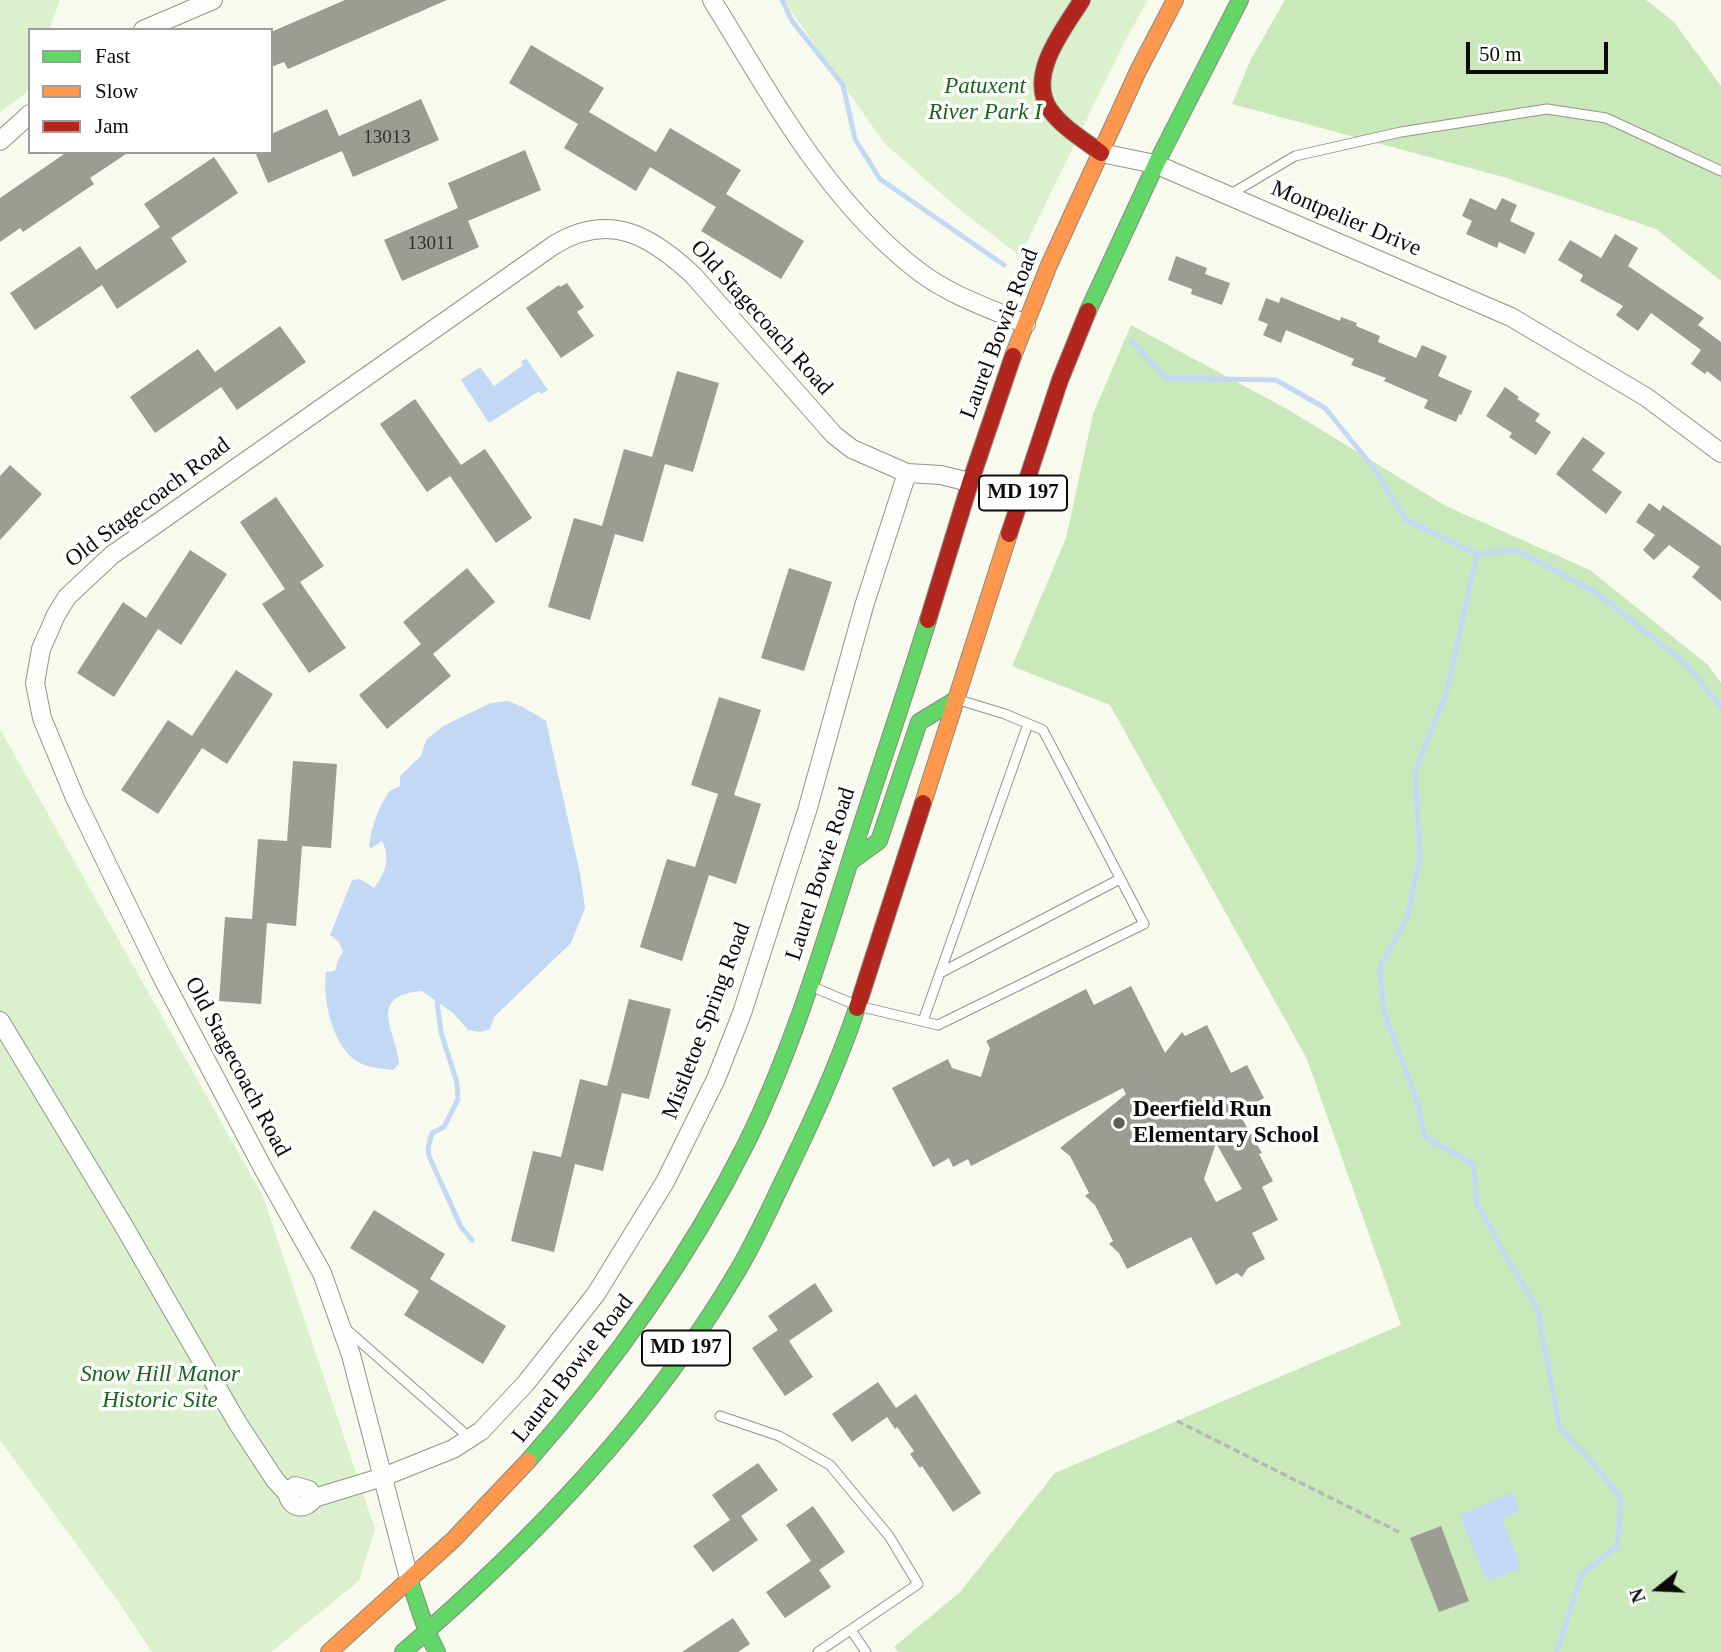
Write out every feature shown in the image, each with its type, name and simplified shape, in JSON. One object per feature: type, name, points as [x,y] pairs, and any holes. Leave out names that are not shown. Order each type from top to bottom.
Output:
[{"type":"main road","name":"Montpelier Drive","points":[[1082,0],[1049,58],[1042,82],[1045,102],[1056,117],[1101,153]]},
{"type":"main road","name":"Laurel Bowie Road","points":[[329,1652],[410,1582],[484,1510],[524,1468],[600,1379],[675,1272],[746,1144],[775,1078],[809,985],[908,683],[969,482],[1039,288],[1134,76],[1175,0]]},
{"type":"main road","name":"MD 197","points":[[403,1652],[516,1549],[561,1502],[651,1396],[702,1325],[754,1239],[819,1109],[858,1006],[1051,401],[1085,317],[1156,164],[1240,0]]},
{"type":"main road","points":[[850,863],[879,841],[919,722],[957,699]]},
{"type":"main road","name":"Old Stagecoach Road","points":[[410,1582],[427,1632],[437,1652]]},
{"type":"street","points":[[148,28],[213,0]]},
{"type":"street","points":[[712,0],[792,130],[835,187],[870,227],[922,273],[968,298],[1026,324]]},
{"type":"street","points":[[0,141],[28,116]]},
{"type":"street","name":"Montpelier Drive","points":[[1101,153],[1156,164],[1511,317],[1646,397],[1721,453]]},
{"type":"street","name":"Old Stagecoach Road","points":[[410,1582],[351,1355],[322,1273],[264,1170],[155,963],[75,798],[42,718],[35,683],[37,664],[47,634],[67,597],[112,555],[554,245],[593,229],[613,229],[638,234],[667,251],[693,275],[834,435],[861,453],[907,472],[941,475],[969,482]]},
{"type":"street","name":"Mistletoe Spring Road","points":[[0,1021],[122,1223],[237,1422],[275,1480],[287,1493],[295,1486],[310,1490],[314,1498],[383,1477],[471,1439],[490,1423],[526,1383],[596,1294],[665,1182],[716,1079],[742,1013],[807,811],[864,607],[907,472]]},
{"type":"lane","points":[[1229,195],[1295,156],[1401,132],[1547,110],[1606,118],[1721,171]]},
{"type":"lane","points":[[809,985],[858,1006],[938,1024],[1144,924],[1043,730],[1005,714],[957,699]]},
{"type":"lane","points":[[923,1021],[1028,724]]},
{"type":"lane","points":[[940,974],[1120,879]]},
{"type":"lane","points":[[340,1323],[471,1439]]},
{"type":"lane","points":[[720,1416],[779,1436],[830,1465],[889,1536],[918,1584],[818,1652]]},
{"type":"lane","points":[[851,1630],[866,1652]]},
{"type":"path","points":[[1177,1421],[1399,1532]]},
{"type":"green space","points":[[0,0],[60,0],[50,28],[28,28],[28,88],[26,93],[0,112]]},
{"type":"green space","name":"Patuxent River Park I","points":[[783,0],[1148,0],[1126,39],[1020,256],[959,209],[885,144]]},
{"type":"green space","points":[[1285,0],[1646,0],[1674,22],[1721,86],[1721,281],[1656,229],[1507,178],[1232,104],[1251,59]]},
{"type":"green space","points":[[1131,325],[1287,409],[1446,506],[1590,570],[1708,665],[1721,683],[1721,1652],[898,1652],[894,1647],[960,1592],[1055,1473],[1401,1325],[1307,1059],[1110,705],[1012,666],[1066,538],[1093,414]]},
{"type":"green space","name":"Snow Hill Manor Historic Site","points":[[0,729],[263,1196],[375,1529],[359,1581],[271,1652],[152,1652],[0,1440]]},
{"type":"water","points":[[526,358],[548,390],[541,394],[539,391],[489,423],[461,380],[480,367],[494,386],[523,365],[521,362]]},
{"type":"water","points":[[508,701],[546,721],[580,873],[585,908],[571,943],[494,1017],[490,1029],[480,1032],[468,1030],[453,1013],[422,991],[404,994],[394,1000],[389,1008],[388,1018],[399,1064],[393,1070],[363,1064],[355,1060],[340,1043],[330,1020],[325,983],[326,972],[335,971],[343,952],[339,942],[330,935],[352,880],[360,879],[374,888],[386,866],[382,841],[370,849],[376,819],[390,791],[400,786],[400,776],[421,756],[426,740],[443,726],[491,703]]},
{"type":"water","points":[[1513,1492],[1520,1511],[1502,1519],[1520,1564],[1519,1569],[1490,1581],[1486,1579],[1460,1517]]},
{"type":"building","points":[[345,0],[447,0],[288,69],[284,62],[273,66],[273,31]]},
{"type":"building","points":[[531,45],[604,88],[589,112],[656,152],[670,128],[741,170],[726,194],[804,241],[781,279],[701,231],[716,207],[650,167],[636,191],[564,148],[578,124],[509,83]]},
{"type":"building","points":[[421,99],[439,140],[353,177],[342,151],[268,183],[256,154],[273,154],[273,133],[327,109],[339,136]]},
{"type":"building","points":[[525,150],[541,190],[468,221],[479,247],[402,281],[384,240],[458,208],[448,183]]},
{"type":"building","points":[[64,154],[126,154],[90,178],[94,184],[23,232],[20,228],[0,242],[0,198]]},
{"type":"building","points":[[214,157],[238,193],[171,238],[187,262],[117,309],[102,285],[35,330],[10,293],[80,246],[96,270],[160,227],[144,204]]},
{"type":"building","points":[[1470,198],[1496,210],[1502,198],[1517,205],[1510,221],[1535,233],[1525,254],[1499,242],[1497,248],[1466,234],[1472,221],[1462,216]]},
{"type":"building","points":[[1615,234],[1638,248],[1628,266],[1704,318],[1698,325],[1721,342],[1721,382],[1707,371],[1705,374],[1691,364],[1701,350],[1651,313],[1638,331],[1616,315],[1623,306],[1580,281],[1583,275],[1558,260],[1570,240],[1601,258]]},
{"type":"building","points":[[1176,256],[1207,268],[1205,274],[1230,283],[1222,305],[1191,294],[1192,289],[1168,280]]},
{"type":"building","points":[[567,283],[584,307],[577,312],[594,336],[561,358],[526,308],[559,285],[560,287]]},
{"type":"building","points":[[1281,297],[1340,321],[1341,317],[1357,323],[1356,326],[1380,336],[1378,342],[1416,358],[1422,345],[1447,356],[1438,376],[1472,391],[1461,415],[1459,414],[1456,422],[1424,408],[1428,400],[1384,381],[1386,378],[1351,365],[1354,359],[1286,330],[1281,343],[1263,335],[1268,324],[1258,320],[1266,298],[1279,303]]},
{"type":"building","points":[[280,326],[306,362],[237,410],[221,387],[155,433],[130,397],[198,349],[215,372]]},
{"type":"building","points":[[677,371],[719,383],[693,472],[665,464],[643,542],[615,534],[590,620],[548,607],[574,518],[602,526],[624,449],[652,457]]},
{"type":"building","points":[[1505,387],[1519,397],[1517,399],[1540,414],[1535,421],[1551,432],[1536,455],[1509,437],[1512,433],[1486,416]]},
{"type":"building","points":[[415,399],[461,465],[485,449],[532,518],[496,543],[450,476],[427,492],[380,424]]},
{"type":"building","points":[[1583,437],[1605,453],[1592,470],[1622,492],[1606,514],[1556,474]]},
{"type":"building","points":[[10,465],[42,494],[0,540],[0,476]]},
{"type":"building","points":[[276,497],[324,566],[300,582],[346,648],[309,673],[262,604],[285,589],[240,522]]},
{"type":"building","points":[[1649,503],[1660,511],[1663,505],[1721,546],[1721,601],[1692,577],[1700,567],[1669,545],[1654,560],[1643,550],[1655,535],[1636,522]]},
{"type":"building","points":[[190,550],[227,574],[181,645],[158,629],[114,697],[77,673],[123,602],[146,618]]},
{"type":"building","points":[[467,568],[495,602],[433,654],[451,676],[387,729],[359,695],[421,644],[403,622]]},
{"type":"building","points":[[789,568],[832,582],[804,671],[761,658]]},
{"type":"building","points":[[236,670],[273,694],[227,764],[202,748],[158,814],[121,790],[168,720],[192,736]]},
{"type":"building","points":[[719,697],[761,710],[734,795],[761,804],[736,884],[709,875],[682,961],[640,947],[667,859],[695,867],[718,794],[691,785]]},
{"type":"building","points":[[293,761],[337,764],[331,848],[302,846],[296,926],[267,923],[261,1004],[219,1001],[225,917],[252,919],[258,839],[287,841]]},
{"type":"building","points":[[1131,986],[1165,1053],[1182,1032],[1185,1036],[1207,1025],[1231,1073],[1247,1065],[1264,1098],[1238,1112],[1262,1153],[1259,1154],[1273,1181],[1262,1187],[1278,1220],[1252,1233],[1265,1259],[1248,1268],[1242,1277],[1237,1273],[1216,1285],[1191,1237],[1127,1269],[1119,1253],[1109,1244],[1113,1241],[1095,1205],[1085,1196],[1089,1193],[1070,1156],[1060,1148],[1126,1094],[1123,1088],[971,1166],[968,1159],[953,1167],[949,1158],[933,1167],[892,1088],[948,1059],[952,1068],[981,1077],[990,1048],[986,1041],[1086,989],[1094,1005]],"holes":[[[1216,1143],[1242,1189],[1216,1202],[1204,1179]]]},
{"type":"building","points":[[629,999],[671,1009],[649,1099],[622,1093],[603,1171],[575,1164],[554,1252],[511,1241],[533,1151],[561,1157],[580,1079],[607,1086]]},
{"type":"building","points":[[374,1210],[445,1254],[430,1279],[506,1326],[483,1364],[404,1315],[419,1291],[350,1248]]},
{"type":"building","points":[[815,1283],[833,1311],[789,1341],[813,1377],[785,1396],[752,1348],[778,1330],[768,1316]]},
{"type":"building","points":[[878,1382],[896,1408],[916,1394],[981,1493],[953,1512],[922,1466],[920,1468],[910,1454],[914,1451],[887,1417],[852,1442],[832,1414]]},
{"type":"building","points":[[758,1463],[778,1490],[741,1516],[758,1540],[713,1572],[693,1546],[730,1520],[712,1495]]},
{"type":"building","points":[[813,1506],[845,1552],[819,1570],[831,1587],[785,1618],[766,1592],[811,1561],[786,1525]]},
{"type":"building","points":[[1441,1526],[1469,1601],[1439,1612],[1410,1538]]},
{"type":"building","points":[[733,1618],[750,1644],[738,1652],[682,1652]]},
{"type":"waterway","points":[[782,0],[792,21],[843,85],[855,139],[880,179],[1004,265]]},
{"type":"waterway","points":[[1131,340],[1166,378],[1276,380],[1325,408],[1373,467],[1406,520],[1477,554],[1447,691],[1415,771],[1420,858],[1407,918],[1380,967],[1384,1012],[1416,1098],[1425,1137],[1473,1164],[1477,1203],[1537,1308],[1560,1429],[1594,1464],[1621,1499],[1617,1546],[1581,1575],[1557,1652]]},
{"type":"waterway","points":[[1477,554],[1516,550],[1594,591],[1685,663],[1721,707]]},
{"type":"waterway","points":[[437,1002],[441,1032],[457,1083],[458,1099],[444,1127],[432,1133],[429,1156],[461,1227],[472,1240]]},
{"type":"traffic: fast","points":[[1088,311],[1158,160],[1240,0]]},
{"type":"traffic: fast","points":[[528,1461],[590,1387],[648,1309],[700,1228],[746,1144],[779,1069],[808,992],[928,620]]},
{"type":"traffic: fast","points":[[850,862],[879,841],[919,722],[957,699]]},
{"type":"traffic: fast","points":[[403,1652],[451,1610],[543,1521],[587,1474],[668,1376],[704,1324],[750,1248],[823,1095],[857,1008]]},
{"type":"traffic: fast","points":[[410,1582],[427,1632],[437,1652]]},
{"type":"traffic: slow","points":[[1013,356],[1049,265],[1139,69],[1175,0]]},
{"type":"traffic: slow","points":[[923,803],[1009,534]]},
{"type":"traffic: slow","points":[[329,1652],[453,1540],[528,1461]]},
{"type":"traffic: jam","points":[[1082,0],[1050,53],[1042,82],[1050,110],[1074,133],[1101,153]]},
{"type":"traffic: jam","points":[[1009,534],[1060,380],[1088,311]]},
{"type":"traffic: jam","points":[[928,620],[1013,356]]},
{"type":"traffic: jam","points":[[857,1008],[923,803]]},
{"type":"place","name":"Deerfield Run Elementary School","points":[[1119,1123]]}]
